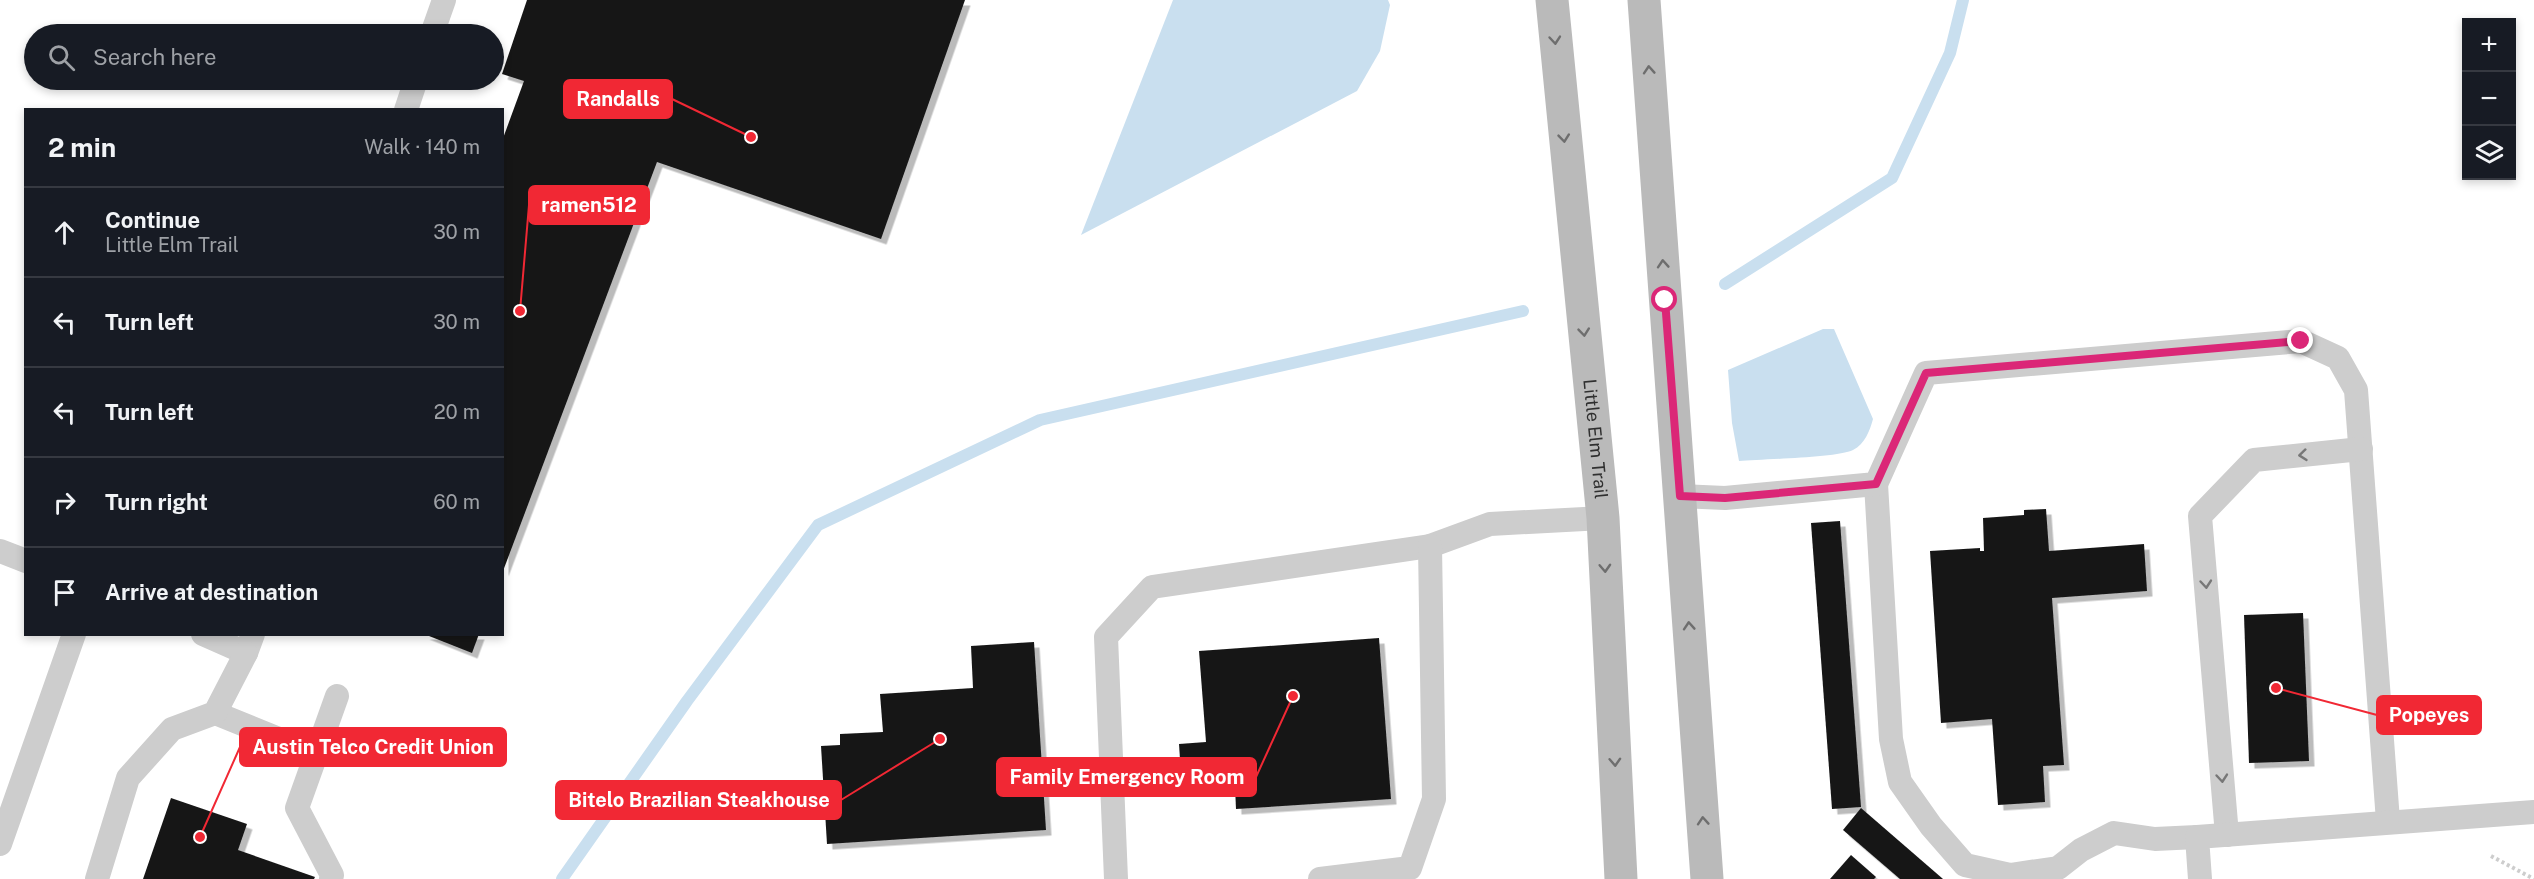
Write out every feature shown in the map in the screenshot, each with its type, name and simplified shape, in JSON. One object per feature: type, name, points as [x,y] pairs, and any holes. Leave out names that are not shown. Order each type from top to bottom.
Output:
[{"type":"street","name":"Little Elm Trail","points":[[1552,0],[1603,518],[1621,879]]},
{"type":"street","points":[[1644,0],[1707,879]]},
{"type":"lane","points":[[436,24],[444,0]]},
{"type":"lane","points":[[407,108],[413,90]]},
{"type":"lane","points":[[2388,821],[2356,390],[2338,358],[2301,341],[1926,373],[1876,484],[1890,740],[1900,782],[1931,826],[1965,865],[2010,875],[2058,868],[2081,850],[2114,833],[2155,839],[2197,837],[2388,821],[2534,812]]},
{"type":"lane","points":[[2227,835],[2200,516],[2254,460],[2361,449]]},
{"type":"lane","points":[[1680,496],[1725,498],[1876,484]]},
{"type":"lane","points":[[1116,879],[1106,637],[1152,587],[1430,546],[1490,524],[1603,518]]},
{"type":"lane","points":[[1320,879],[1410,868],[1434,799],[1430,546]]},
{"type":"lane","points":[[0,551],[24,560]]},
{"type":"lane","points":[[0,844],[73,636]]},
{"type":"lane","points":[[212,636],[250,644],[215,713]]},
{"type":"lane","points":[[331,879],[332,875],[297,808],[337,696]]},
{"type":"lane","points":[[96,879],[128,778],[172,729],[215,713],[316,754]]},
{"type":"lane","points":[[2197,837],[2200,879]]},
{"type":"path","points":[[2491,856],[2534,879]]},
{"type":"water","points":[[1173,0],[1388,0],[1390,5],[1380,51],[1357,91],[1081,235]]},
{"type":"water","points":[[1823,329],[1834,329],[1873,419],[1864,440],[1853,450],[1844,453],[1739,461],[1732,423],[1728,370]]},
{"type":"building","points":[[527,0],[965,0],[881,239],[657,162],[504,568],[504,136],[524,81],[504,75],[504,68]]},
{"type":"building","points":[[2046,509],[2049,551],[2144,544],[2147,591],[2052,598],[2064,765],[2043,766],[2045,802],[1998,805],[1992,719],[1941,723],[1930,551],[1980,548],[1980,551],[1984,551],[1983,518],[2024,515],[2024,510]]},
{"type":"building","points":[[1840,521],[1861,807],[1832,809],[1811,523]]},
{"type":"building","points":[[2303,613],[2309,761],[2249,763],[2244,615]]},
{"type":"building","points":[[429,636],[478,636],[472,653]]},
{"type":"building","points":[[1379,638],[1391,799],[1236,809],[1235,787],[1182,790],[1179,744],[1206,742],[1199,651]]},
{"type":"building","points":[[1034,642],[1046,830],[827,844],[821,746],[840,745],[840,734],[883,732],[880,694],[973,688],[971,646]]},
{"type":"building","points":[[171,798],[247,824],[238,850],[315,877],[314,879],[143,879]]},
{"type":"building","points":[[1861,808],[1943,879],[1900,879],[1843,830]]},
{"type":"building","points":[[1851,855],[1876,877],[1874,879],[1830,879]]},
{"type":"waterway","points":[[1725,284],[1892,178],[1950,53],[1963,0]]},
{"type":"waterway","points":[[562,879],[687,701],[818,525],[1040,420],[1523,311]]},
{"type":"place","name":"Randalls","points":[[751,137]]},
{"type":"place","name":"ramen512","points":[[520,311]]},
{"type":"place","name":"Popeyes","points":[[2276,688]]},
{"type":"place","name":"Family Emergency Room","points":[[1293,696]]},
{"type":"place","name":"Bitelo Brazilian Steakhouse","points":[[940,739]]},
{"type":"place","name":"Austin Telco Credit Union","points":[[200,837]]},
{"type":"route","points":[[1665,300],[1680,496],[1725,498],[1876,484],[1926,373],[2301,341]]}]
